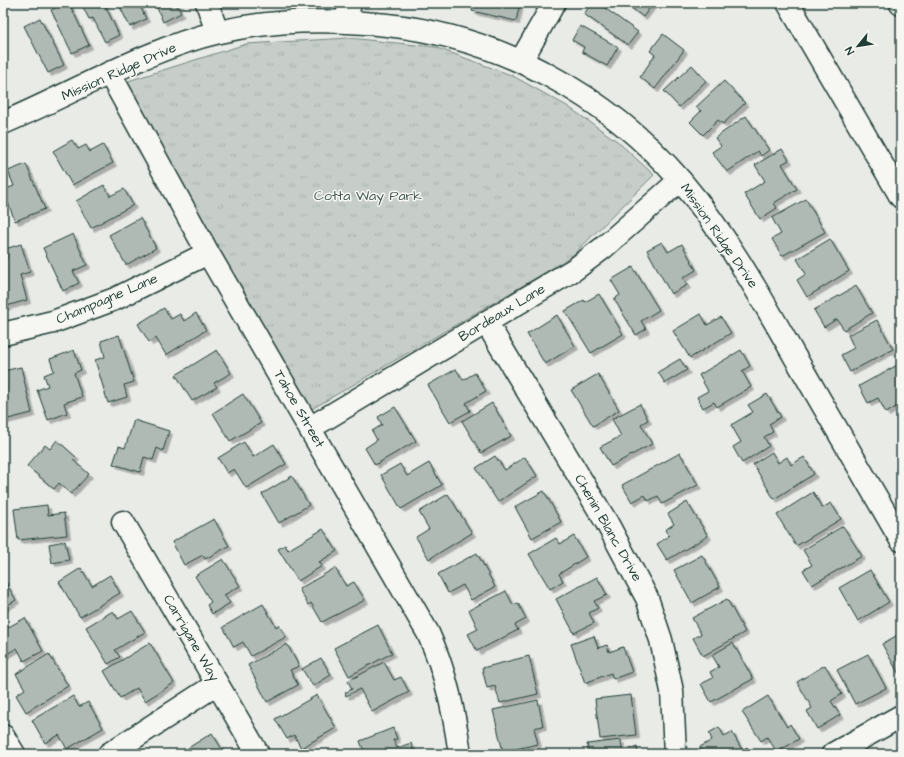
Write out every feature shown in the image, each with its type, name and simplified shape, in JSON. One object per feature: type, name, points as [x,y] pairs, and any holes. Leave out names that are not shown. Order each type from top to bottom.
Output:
[{"type":"main road","points":[[207,3],[217,32]]},
{"type":"main road","points":[[521,61],[554,3]]},
{"type":"main road","points":[[780,3],[819,56]]},
{"type":"main road","points":[[788,3],[901,197]]},
{"type":"main road","name":"Mission Ridge Drive","points":[[3,123],[157,52],[217,32],[259,25],[309,20],[348,12],[422,29],[478,45],[521,61],[562,83],[600,107],[639,139],[680,180],[706,214],[754,286],[901,540]]},
{"type":"main road","name":"Tahoe Street","points":[[110,74],[208,253],[428,633],[439,658],[454,711],[460,754]]},
{"type":"main road","name":"Bordeaux Lane","points":[[310,428],[575,269],[603,248],[680,180]]},
{"type":"main road","name":"Champagne Lane","points":[[3,334],[53,322],[115,299],[208,253]]},
{"type":"main road","name":"Chenin Blanc Drive","points":[[486,322],[607,523],[647,598],[661,640],[672,691],[675,754]]},
{"type":"main road","name":"Carrigane Way","points":[[124,522],[258,754]]},
{"type":"main road","points":[[109,754],[217,684]]},
{"type":"main road","points":[[833,754],[901,716]]},
{"type":"main road","points":[[3,736],[14,754]]},
{"type":"green space","name":"Cotta Way Park","points":[[349,38],[435,47],[511,75],[567,106],[617,141],[654,175],[570,258],[310,410],[125,82],[246,44]]},
{"type":"building","points":[[65,3],[69,3],[89,45],[72,53],[51,10]]},
{"type":"building","points":[[81,3],[104,3],[119,35],[105,42],[93,18],[89,19]]},
{"type":"building","points":[[118,3],[139,3],[146,19],[130,27]]},
{"type":"building","points":[[155,3],[176,3],[181,13],[163,22]]},
{"type":"building","points":[[474,3],[520,3],[516,21],[472,11]]},
{"type":"building","points":[[592,3],[598,3],[638,32],[628,45],[584,14]]},
{"type":"building","points":[[625,3],[650,3],[652,5],[643,17]]},
{"type":"building","points":[[40,18],[64,65],[48,73],[24,26]]},
{"type":"building","points":[[580,26],[618,47],[607,66],[582,52],[584,47],[572,40]]},
{"type":"building","points":[[663,34],[684,50],[655,89],[640,77],[655,55],[650,51]]},
{"type":"building","points":[[692,65],[706,81],[679,107],[664,91]]},
{"type":"building","points":[[724,81],[745,103],[723,124],[718,120],[703,135],[690,122],[701,111],[696,107]]},
{"type":"building","points":[[746,116],[769,150],[761,156],[758,151],[727,172],[712,152],[721,146],[715,138]]},
{"type":"building","points":[[72,140],[78,149],[86,145],[90,152],[103,145],[113,163],[72,185],[53,151]]},
{"type":"building","points":[[782,149],[789,160],[782,164],[797,189],[774,203],[777,208],[760,219],[744,194],[765,181],[755,165]]},
{"type":"building","points":[[26,164],[45,209],[15,221],[3,190],[14,186],[8,171]]},
{"type":"building","points":[[104,185],[110,196],[124,189],[133,205],[91,228],[76,201]]},
{"type":"building","points":[[806,199],[825,232],[782,256],[772,239],[781,234],[772,218]]},
{"type":"building","points":[[140,218],[156,248],[126,265],[109,235]]},
{"type":"building","points":[[73,234],[87,265],[73,271],[79,283],[63,291],[43,248]]},
{"type":"building","points":[[830,239],[849,271],[807,297],[797,280],[806,274],[797,259]]},
{"type":"building","points":[[662,242],[668,252],[682,244],[696,270],[683,278],[687,285],[671,294],[647,250]]},
{"type":"building","points":[[21,244],[30,272],[20,275],[27,300],[3,307],[3,259],[7,258],[5,249]]},
{"type":"building","points":[[633,267],[659,310],[641,321],[646,329],[636,335],[614,299],[620,295],[611,280]]},
{"type":"building","points":[[856,286],[872,313],[844,330],[837,319],[824,327],[814,310]]},
{"type":"building","points":[[599,294],[623,334],[591,353],[565,311],[584,300],[585,302]]},
{"type":"building","points":[[164,308],[171,319],[180,314],[184,321],[196,313],[206,330],[166,355],[156,338],[149,342],[138,324]]},
{"type":"building","points":[[701,314],[707,325],[721,317],[731,333],[690,358],[673,331]]},
{"type":"building","points":[[557,315],[575,346],[545,364],[527,334]]},
{"type":"building","points":[[877,320],[893,349],[850,372],[841,355],[854,348],[848,335]]},
{"type":"building","points":[[119,335],[134,382],[124,385],[127,397],[108,403],[95,360],[105,357],[101,341]]},
{"type":"building","points":[[74,350],[81,370],[74,373],[82,397],[64,403],[67,413],[48,420],[37,390],[48,386],[44,375],[54,371],[50,359]]},
{"type":"building","points":[[217,350],[231,373],[214,383],[217,387],[192,401],[176,375]]},
{"type":"building","points":[[741,350],[750,366],[742,371],[751,387],[717,407],[714,402],[703,408],[697,397],[708,391],[699,375]]},
{"type":"building","points":[[680,359],[687,370],[665,383],[658,372]]},
{"type":"building","points":[[901,363],[901,404],[886,413],[878,398],[868,403],[859,386]]},
{"type":"building","points":[[21,367],[32,413],[4,420],[3,371]]},
{"type":"building","points":[[456,369],[463,380],[475,373],[486,391],[466,403],[470,411],[450,422],[428,385]]},
{"type":"building","points":[[598,374],[619,410],[593,426],[571,390]]},
{"type":"building","points":[[243,394],[261,423],[230,441],[213,413]]},
{"type":"building","points":[[767,394],[781,417],[769,424],[773,432],[764,437],[769,446],[742,463],[733,447],[741,442],[731,425],[753,412],[748,405]]},
{"type":"building","points":[[492,403],[511,436],[481,453],[462,421]]},
{"type":"building","points":[[640,404],[648,420],[641,424],[652,444],[611,466],[600,447],[621,436],[612,419]]},
{"type":"building","points":[[395,407],[416,441],[375,465],[365,448],[377,440],[372,431],[382,425],[378,417]]},
{"type":"building","points":[[134,420],[169,431],[163,451],[157,448],[153,460],[144,457],[140,472],[113,464],[119,446],[125,448]]},
{"type":"building","points":[[57,440],[76,457],[73,460],[89,474],[71,494],[59,483],[54,489],[27,466],[45,445],[50,449]]},
{"type":"building","points":[[244,442],[253,457],[274,444],[286,464],[246,488],[234,469],[227,473],[218,458]]},
{"type":"building","points":[[772,452],[778,463],[787,457],[791,465],[804,457],[814,474],[774,499],[753,464]]},
{"type":"building","points":[[680,453],[698,485],[662,504],[658,496],[648,501],[645,495],[632,502],[622,485]]},
{"type":"building","points":[[495,456],[505,470],[525,457],[537,476],[498,502],[476,468]]},
{"type":"building","points":[[429,463],[442,485],[401,509],[381,475],[400,464],[407,476]]},
{"type":"building","points":[[292,476],[309,505],[279,523],[262,494]]},
{"type":"building","points":[[544,491],[561,522],[532,538],[515,507]]},
{"type":"building","points":[[813,492],[822,508],[831,503],[841,519],[796,546],[777,515]]},
{"type":"building","points":[[448,494],[472,533],[429,559],[416,537],[429,529],[419,512]]},
{"type":"building","points":[[687,502],[708,536],[667,560],[657,544],[669,536],[665,530],[674,524],[668,514]]},
{"type":"building","points":[[47,505],[48,515],[64,513],[67,535],[18,540],[14,509]]},
{"type":"building","points":[[214,519],[229,546],[205,559],[203,555],[184,565],[172,542]]},
{"type":"building","points":[[843,526],[862,556],[812,585],[803,570],[812,565],[803,550]]},
{"type":"building","points":[[323,529],[337,551],[319,562],[322,566],[298,581],[278,549],[285,545],[288,550]]},
{"type":"building","points":[[574,536],[586,557],[559,574],[563,581],[550,589],[529,554],[556,538],[560,544]]},
{"type":"building","points":[[65,541],[69,560],[52,563],[49,544]]},
{"type":"building","points":[[477,553],[495,587],[471,600],[463,585],[448,593],[438,574]]},
{"type":"building","points":[[702,555],[720,587],[692,603],[674,570]]},
{"type":"building","points":[[223,559],[240,586],[224,595],[230,603],[212,614],[207,605],[211,602],[195,576]]},
{"type":"building","points":[[81,568],[92,586],[110,575],[120,593],[80,617],[59,582]]},
{"type":"building","points":[[335,568],[346,586],[354,582],[365,600],[322,622],[311,603],[308,605],[299,589]]},
{"type":"building","points":[[870,570],[889,602],[858,621],[839,588]]},
{"type":"building","points":[[597,577],[607,595],[594,601],[598,608],[589,613],[594,623],[574,633],[556,599]]},
{"type":"building","points":[[3,578],[16,600],[3,608]]},
{"type":"building","points":[[506,591],[513,605],[518,603],[526,619],[515,625],[518,630],[477,651],[468,634],[478,629],[469,610]]},
{"type":"building","points":[[727,599],[745,632],[703,656],[693,638],[701,634],[692,618]]},
{"type":"building","points":[[263,604],[276,627],[279,625],[286,637],[251,656],[243,642],[234,647],[223,627]]},
{"type":"building","points":[[113,611],[118,619],[132,611],[145,632],[115,650],[120,657],[108,664],[86,627]]},
{"type":"building","points":[[25,618],[43,651],[24,661],[17,648],[3,656],[3,630]]},
{"type":"building","points":[[378,625],[392,653],[349,676],[334,648]]},
{"type":"building","points":[[901,633],[901,678],[882,644]]},
{"type":"building","points":[[594,636],[598,648],[607,645],[609,652],[623,647],[632,672],[613,679],[611,673],[585,683],[571,644]]},
{"type":"building","points":[[150,643],[174,683],[145,701],[137,688],[120,698],[104,671]]},
{"type":"building","points":[[733,643],[753,679],[711,702],[701,684],[713,678],[710,672],[719,667],[712,655]]},
{"type":"building","points":[[287,644],[299,666],[290,670],[298,685],[267,702],[248,665]]},
{"type":"building","points":[[49,654],[68,686],[26,712],[16,695],[25,689],[16,674]]},
{"type":"building","points":[[868,654],[886,688],[855,704],[837,670]]},
{"type":"building","points":[[529,656],[538,694],[500,703],[495,686],[487,688],[482,668]]},
{"type":"building","points":[[321,658],[331,675],[313,686],[302,669]]},
{"type":"building","points":[[384,662],[394,680],[401,677],[409,692],[372,712],[360,689],[346,696],[345,693],[352,689],[348,681]]},
{"type":"building","points":[[825,665],[842,694],[831,701],[840,715],[817,729],[807,711],[812,708],[797,682]]},
{"type":"building","points":[[317,695],[336,728],[301,748],[294,735],[287,739],[275,719]]},
{"type":"building","points":[[631,695],[636,735],[600,739],[595,699]]},
{"type":"building","points":[[73,696],[79,707],[88,702],[103,728],[67,749],[59,735],[45,743],[32,720]]},
{"type":"building","points":[[768,696],[787,727],[790,724],[799,739],[777,752],[767,737],[761,741],[742,712]]},
{"type":"building","points":[[538,700],[543,726],[534,728],[538,744],[503,752],[493,710]]},
{"type":"building","points":[[719,727],[724,736],[732,732],[742,750],[747,747],[751,754],[703,754],[700,747],[712,740],[709,733]]},
{"type":"building","points":[[393,728],[397,739],[393,740],[397,748],[411,743],[415,754],[365,754],[360,741]]},
{"type":"building","points":[[212,733],[225,754],[187,754],[185,750]]},
{"type":"building","points":[[621,740],[622,749],[637,747],[638,754],[589,754],[587,744]]}]
